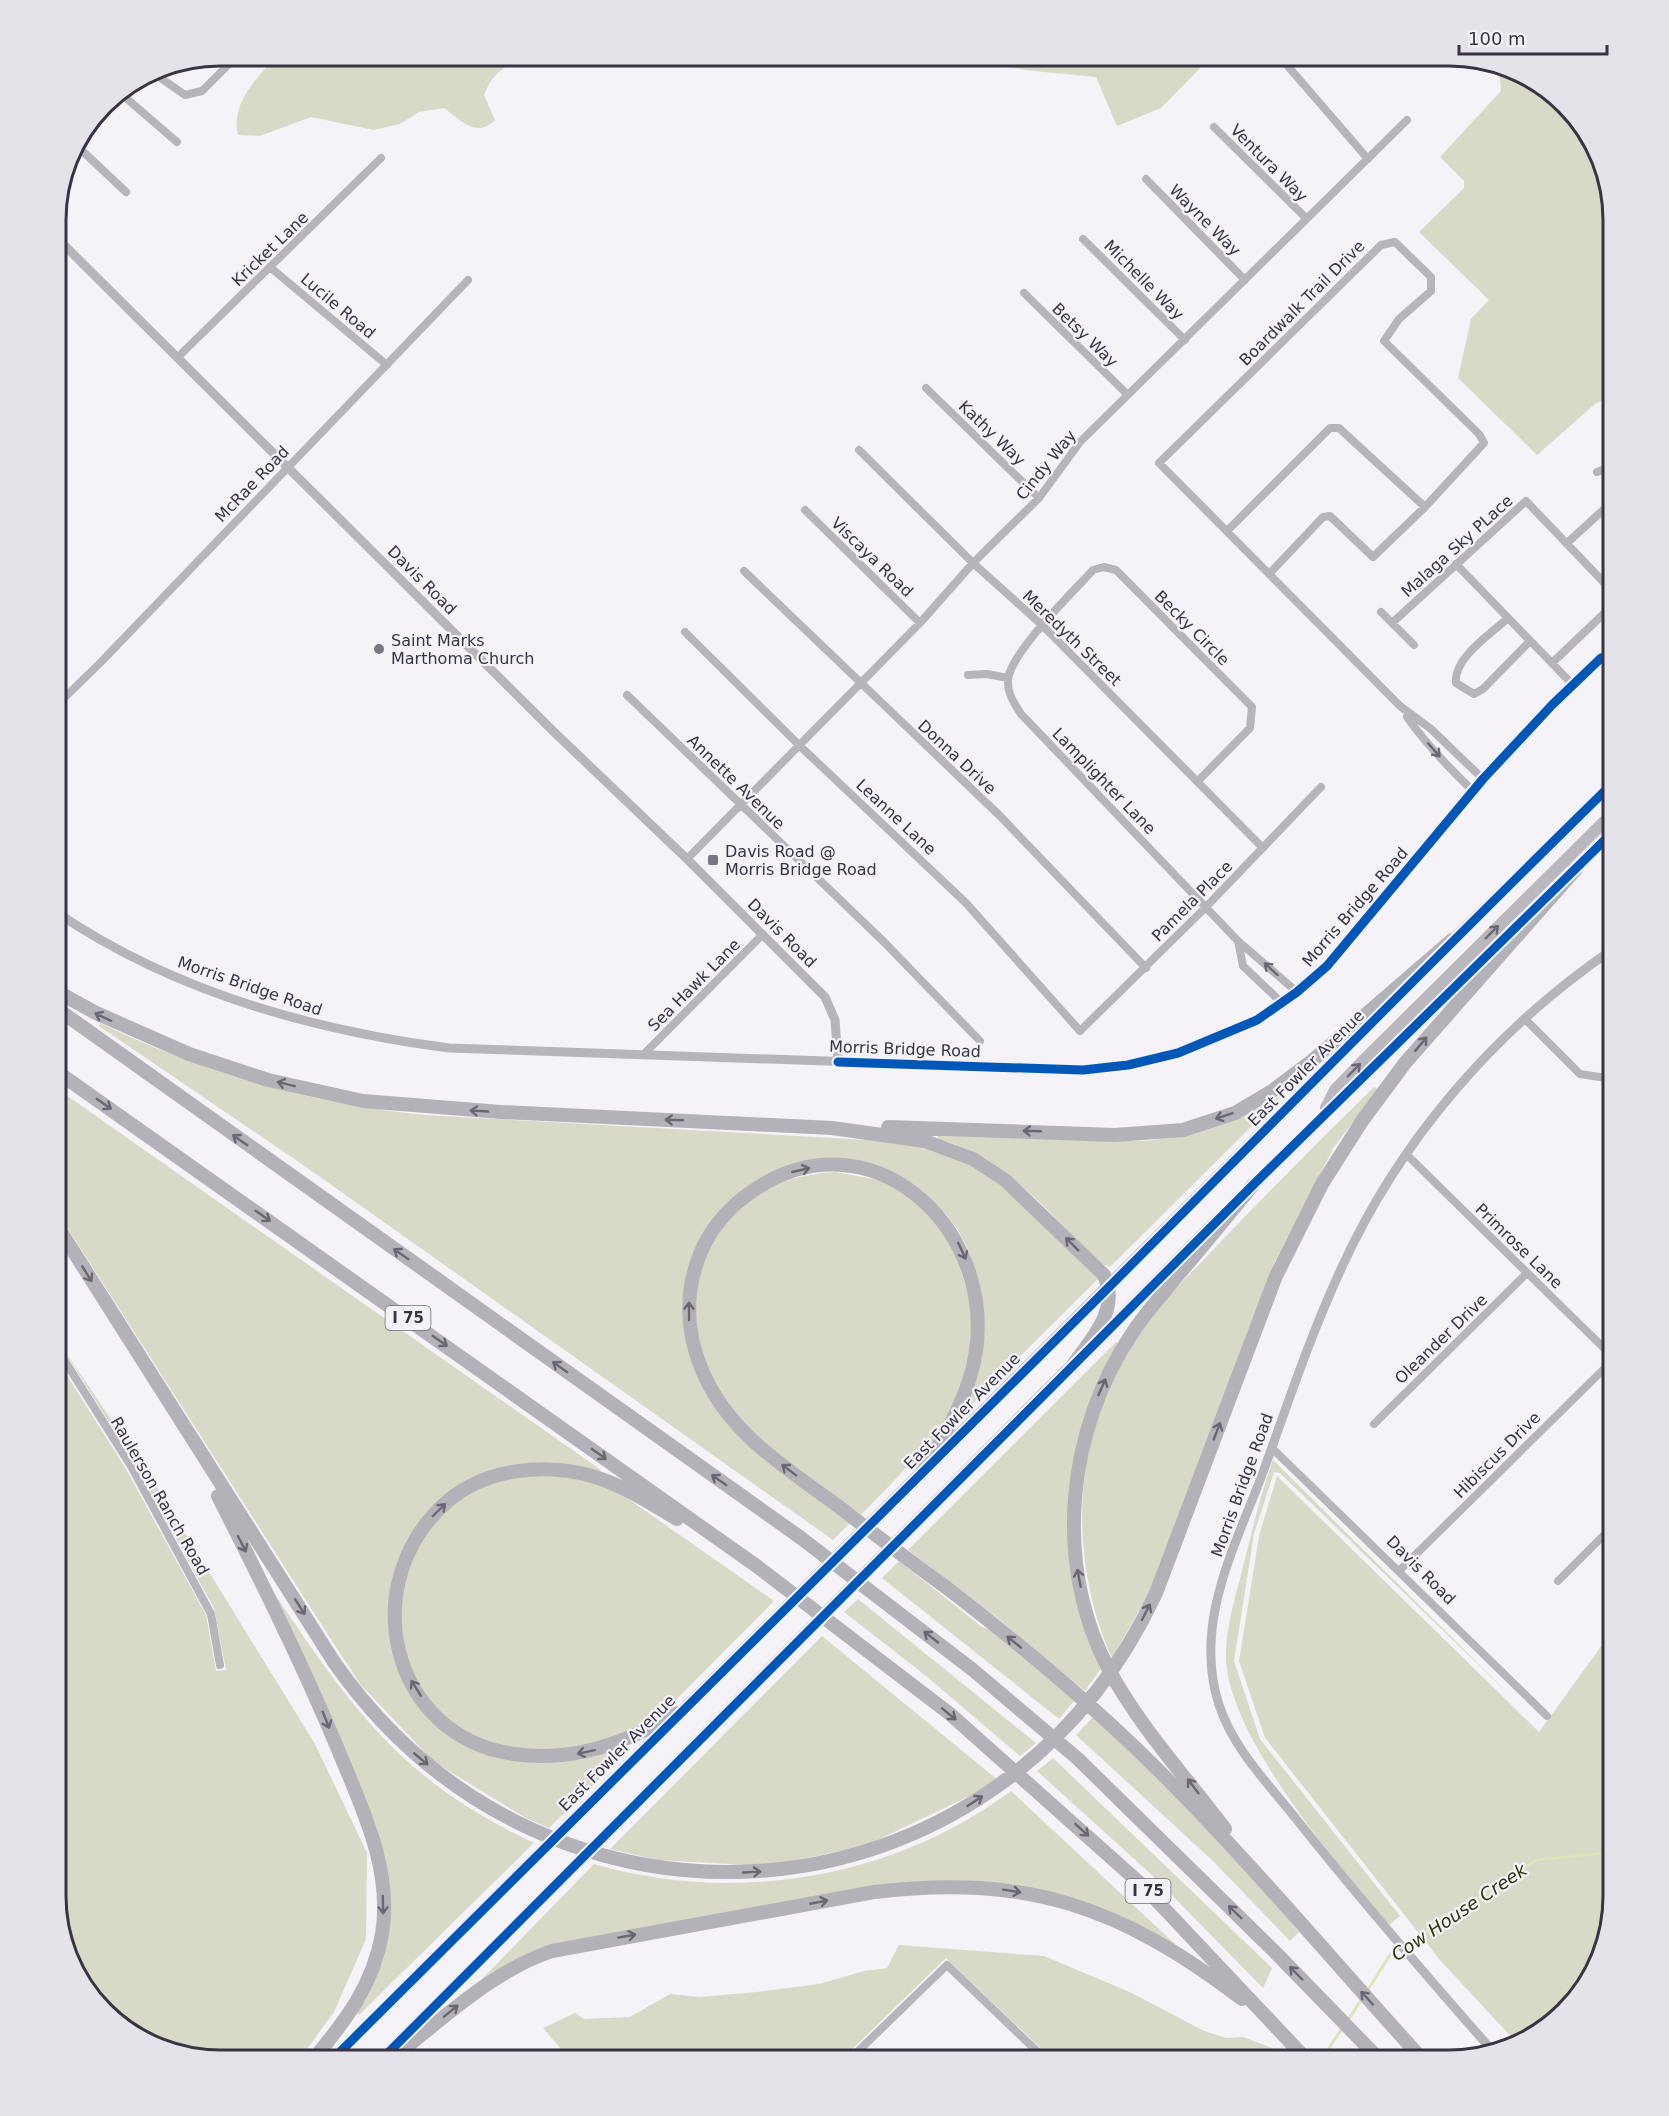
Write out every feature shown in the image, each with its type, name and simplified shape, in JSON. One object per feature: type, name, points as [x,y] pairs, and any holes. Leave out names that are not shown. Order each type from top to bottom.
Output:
[{"type":"highway","points":[[66,1240],[334,1662],[370,1709],[437,1773],[463,1792],[516,1824],[571,1845],[631,1863],[689,1871],[744,1872],[816,1864],[874,1849],[934,1824],[974,1802],[1019,1770],[1068,1726],[1106,1679],[1148,1610],[1276,1276],[1322,1184],[1362,1121],[1405,1063],[1576,869]]},
{"type":"highway","points":[[66,997],[94,1012],[189,1054],[268,1080],[363,1101],[478,1111],[832,1128],[917,1128],[1115,1135],[1183,1130],[1235,1113],[1272,1091],[1313,1060],[1452,940]]},
{"type":"highway","name":"I 75","points":[[66,1015],[801,1538],[889,1604],[1025,1713],[1077,1758],[1276,1953],[1369,2050]]},
{"type":"highway","name":"I 75","points":[[66,1078],[762,1570],[854,1638],[989,1747],[1143,1886],[1248,2000]]},
{"type":"highway","points":[[832,1128],[925,1141],[973,1159],[1005,1180],[1104,1275],[1107,1288],[1107,1315],[1073,1365]]},
{"type":"highway","points":[[921,1474],[956,1417],[974,1364],[978,1331],[976,1300],[970,1271],[962,1249],[944,1221],[928,1204],[886,1177],[864,1170],[834,1166],[804,1169],[783,1175],[740,1200],[725,1215],[707,1240],[691,1284],[689,1309],[691,1335],[706,1379],[732,1420],[756,1445],[922,1570],[1059,1679],[1160,1772],[1266,1883]]},
{"type":"highway","points":[[1253,1185],[1134,1330],[1111,1368],[1092,1412],[1078,1472],[1074,1541],[1084,1602],[1108,1667],[1128,1700],[1266,1883],[1413,2050]]},
{"type":"highway","points":[[188,1435],[298,1654],[362,1807],[382,1875],[382,1933],[371,1972],[354,2010],[322,2050]]},
{"type":"highway","points":[[678,1713],[623,1741],[580,1754],[557,1756],[512,1754],[469,1739],[436,1715],[410,1678],[401,1658],[395,1636],[394,1597],[406,1554],[435,1512],[475,1484],[512,1472],[562,1470],[593,1476],[623,1488],[762,1570]]},
{"type":"highway","points":[[403,2050],[489,1981],[530,1958],[552,1951],[863,1894],[914,1887],[999,1889],[1080,1906],[1164,1943],[1248,2000],[1297,2050]]},
{"type":"main road","name":"East Fowler Avenue","points":[[343,2050],[678,1713],[1107,1288],[1452,940],[1603,794]]},
{"type":"main road","points":[[1322,1117],[1335,1090],[1603,824]]},
{"type":"main road","points":[[392,2050],[1253,1185],[1603,843]]},
{"type":"street","points":[[162,78],[184,95],[202,92],[227,66]]},
{"type":"street","points":[[1288,66],[1368,159]]},
{"type":"street","points":[[126,98],[177,142]]},
{"type":"street","name":"Cindy Way","points":[[687,859],[920,623],[973,564],[1039,498],[1080,442],[1245,280],[1305,217],[1407,120]]},
{"type":"street","name":"Ventura Way","points":[[1214,127],[1305,217]]},
{"type":"street","points":[[83,151],[126,192]]},
{"type":"street","name":"Kricket Lane","points":[[177,358],[381,158]]},
{"type":"street","name":"Wayne Way","points":[[1146,179],[1245,280]]},
{"type":"street","name":"Michelle Way","points":[[1083,239],[1185,340]]},
{"type":"street","name":"Boardwalk Trail Drive","points":[[1269,574],[1323,517],[1330,516],[1373,557],[1425,507],[1484,443],[1479,434],[1384,341],[1387,333],[1399,319],[1431,291],[1432,284],[1431,277],[1395,242],[1381,245],[1159,463],[1227,531],[1269,574],[1400,706],[1445,765],[1473,791]]},
{"type":"street","name":"Davis Road","points":[[66,247],[553,731],[687,859],[825,997],[835,1020],[838,1062]]},
{"type":"street","name":"Lucile Road","points":[[271,268],[387,365]]},
{"type":"street","name":"McRae Road","points":[[66,696],[468,280]]},
{"type":"street","name":"Betsy Way","points":[[1024,293],[1128,395]]},
{"type":"street","name":"Kathy Way","points":[[926,387],[1039,498]]},
{"type":"street","points":[[1227,531],[1330,428],[1340,428],[1425,507]]},
{"type":"street","name":"Meredyth Street","points":[[859,450],[973,564],[1042,625],[1263,848]]},
{"type":"street","points":[[1597,472],[1603,470]]},
{"type":"street","name":"Malaga Sky PLace","points":[[1392,623],[1526,501],[1603,581]]},
{"type":"street","name":"Viscaya Road","points":[[805,510],[920,623]]},
{"type":"street","points":[[1567,543],[1603,511]]},
{"type":"street","points":[[1456,564],[1573,685]]},
{"type":"street","name":"Becky Circle","points":[[1042,625],[1093,570],[1104,567],[1116,570],[1252,707],[1250,728],[1198,781]]},
{"type":"street","name":"Donna Drive","points":[[744,571],[999,815],[1146,968]]},
{"type":"street","points":[[1382,612],[1414,645]]},
{"type":"street","points":[[1552,663],[1603,615]]},
{"type":"street","points":[[1508,618],[1460,663],[1455,673],[1456,683],[1473,694],[1483,689],[1530,641]]},
{"type":"street","points":[[968,675],[987,674],[1008,678],[1013,665],[1042,625]]},
{"type":"street","name":"Leanne Lane","points":[[685,632],[800,746],[966,903],[1080,1031]]},
{"type":"street","name":"Morris Bridge Road","points":[[66,918],[112,946],[161,971],[266,1010],[333,1029],[448,1048],[1083,1070],[1128,1065],[1178,1053],[1215,1040],[1257,1020],[1297,993],[1327,966],[1353,937],[1483,779],[1573,685],[1603,657]]},
{"type":"street","name":"Lamplighter Lane","points":[[1008,678],[1009,694],[1021,714],[1238,941],[1297,993]]},
{"type":"street","name":"Annette Avenue","points":[[627,695],[884,942],[980,1041]]},
{"type":"street","name":"Boardwalk Trail Drive","points":[[1400,706],[1431,729],[1483,779]]},
{"type":"street","name":"Pamela Place","points":[[1080,1031],[1146,968],[1321,787]]},
{"type":"street","name":"Sea Hawk Lane","points":[[644,1054],[763,934]]},
{"type":"street","name":"Lamplighter Lane","points":[[1238,941],[1243,966],[1282,1003]]},
{"type":"street","name":"Morris Bridge Road","points":[[1488,2045],[1357,1896],[1246,1758],[1229,1728],[1213,1677],[1210,1639],[1215,1602],[1318,1323],[1342,1267],[1406,1154],[1462,1082],[1568,980],[1603,956]]},
{"type":"street","points":[[1525,1019],[1580,1074],[1603,1077]]},
{"type":"street","name":"Primrose Lane","points":[[1406,1154],[1603,1347]]},
{"type":"street","name":"Oleander Drive","points":[[1374,1424],[1527,1274]]},
{"type":"street","name":"Raulerson Ranch Road","points":[[66,1363],[131,1466],[212,1614],[220,1665]]},
{"type":"street","name":"Hibiscus Drive","points":[[1400,1570],[1603,1369]]},
{"type":"street","name":"Davis Road","points":[[1272,1448],[1400,1570],[1547,1716]]},
{"type":"street","points":[[1558,1581],[1603,1537]]},
{"type":"street","points":[[860,2050],[947,1965],[1035,2050]]},
{"type":"green space","points":[[268,66],[508,66],[496,74],[484,95],[495,120],[481,128],[469,126],[444,108],[419,112],[400,124],[374,130],[311,117],[260,136],[238,135],[238,112],[242,101]]},
{"type":"green space","points":[[998,66],[1202,66],[1161,108],[1117,126],[1096,77]]},
{"type":"green space","points":[[1500,75],[1543,98],[1565,118],[1577,134],[1591,161],[1602,200],[1603,400],[1537,455],[1458,378],[1471,319],[1489,300],[1419,232],[1464,188],[1464,181],[1440,157],[1501,91]]},
{"type":"green space","points":[[100,1023],[178,1057],[258,1084],[383,1110],[425,1115],[886,1141],[936,1148],[997,1178],[1097,1274],[1098,1279],[970,1406],[967,1403],[983,1345],[981,1289],[968,1249],[958,1230],[945,1213],[917,1188],[861,1164],[763,1180],[695,1255],[692,1357],[765,1459],[850,1523],[833,1540],[306,1167],[99,1026]]},
{"type":"green space","points":[[1374,1087],[1378,1089],[1334,1147],[1274,1263],[1149,1593],[1112,1658],[1097,1619],[1088,1579],[1083,1538],[1083,1497],[1088,1456],[1098,1415],[1113,1377],[1133,1340],[1160,1305],[1271,1189]]},
{"type":"green space","points":[[66,1095],[601,1470],[598,1474],[487,1474],[408,1542],[393,1579],[390,1597],[390,1630],[393,1648],[418,1699],[498,1755],[626,1744],[626,1753],[549,1828],[524,1817],[433,1761],[361,1685],[66,1226]]},
{"type":"green space","points":[[1282,1096],[1110,1267],[1099,1263],[1045,1208],[1006,1173],[962,1147],[938,1139],[938,1134],[1142,1141],[1162,1139],[1214,1126]]},
{"type":"green space","points":[[835,1172],[884,1181],[913,1198],[951,1237],[974,1314],[968,1374],[940,1433],[861,1515],[771,1448],[739,1418],[723,1398],[712,1376],[702,1350],[697,1324],[696,1297],[700,1272],[709,1247],[723,1225],[741,1206],[773,1186],[799,1177]]},
{"type":"green space","points":[[1116,1342],[1119,1344],[1086,1412],[1068,1538],[1076,1598],[1087,1636],[1102,1667],[1085,1691],[999,1619],[908,1550]]},
{"type":"green space","points":[[66,1353],[153,1481],[315,1744],[367,1853],[366,1939],[334,2012],[306,2050],[200,2049],[161,2038],[126,2018],[104,1998],[82,1964],[71,1936],[66,1896],[66,1374],[126,1469],[206,1615],[216,1671],[226,1670],[214,1608],[135,1464]]},
{"type":"green space","points":[[1273,1460],[1516,1701],[1280,1473],[1274,1472],[1254,1534],[1234,1661],[1260,1739],[1400,1916],[1389,1925],[1342,1869],[1290,1799],[1246,1726],[1232,1691],[1226,1660],[1228,1630],[1255,1519]]},
{"type":"green space","points":[[525,1475],[567,1477],[610,1486],[774,1601],[668,1708],[644,1726],[603,1745],[530,1753],[477,1739],[453,1724],[430,1702],[407,1663],[398,1600],[417,1542],[455,1501],[488,1483]]},
{"type":"green space","points":[[1277,1476],[1539,1732],[1603,1644],[1603,1896],[1598,1936],[1582,1973],[1565,1998],[1535,2024],[1517,2034],[1511,2037],[1440,1960],[1265,1738],[1239,1661],[1259,1536]]},
{"type":"green space","points":[[899,1561],[982,1627],[999,1633],[1075,1700],[1059,1719],[882,1578]]},
{"type":"green space","points":[[276,1596],[331,1675],[385,1740],[449,1795],[534,1843],[359,2015],[356,2012],[368,1992],[387,1886],[273,1598]]},
{"type":"green space","points":[[858,1599],[1036,1743],[1020,1756],[926,1676],[844,1612]]},
{"type":"green space","points":[[822,1636],[998,1780],[984,1789],[865,1846],[766,1866],[658,1860],[610,1849]]},
{"type":"green space","points":[[1093,1717],[1199,1821],[1250,1875],[1299,1932],[1290,1941],[1213,1861],[1076,1735]]},
{"type":"green space","points":[[1053,1758],[1272,1968],[1263,1988],[1153,1876],[1037,1771]]},
{"type":"green space","points":[[1011,1791],[1176,1945],[1143,1929],[967,1881],[580,1941],[482,1982],[481,1980],[594,1864],[647,1876],[702,1882],[756,1882],[811,1876],[864,1864],[916,1845],[965,1821]]},
{"type":"green space","points":[[899,1945],[1044,1956],[1132,1993],[1202,2030],[1226,2038],[1243,2037],[1274,2050],[1043,2050],[946,1958],[851,2050],[560,2050],[543,2028],[575,2013],[584,2019],[630,2017],[670,1994],[699,1997],[757,1992],[819,1984],[864,1971],[887,1968]]},
{"type":"waterway","name":"Cow House Creek","points":[[1367,1991],[1390,1955],[1537,1860],[1603,1853]]},
{"type":"waterway","name":"Cow House Creek","points":[[1347,2022],[1361,2000]]},
{"type":"waterway","name":"Cow House Creek","points":[[1328,2050],[1343,2027]]},
{"type":"cycle path","points":[[838,1062],[1083,1070],[1128,1065],[1178,1053],[1257,1020],[1297,992],[1327,966],[1483,779],[1552,705],[1603,657]]},
{"type":"cycle path","points":[[342,2050],[1603,793]]},
{"type":"cycle path","points":[[391,2050],[1253,1185],[1603,842]]},
{"type":"place","name":"Saint Marks Marthoma Church","points":[[379,649]]},
{"type":"place","name":"Davis Road @ Morris Bridge Road","points":[[713,860]]}]
